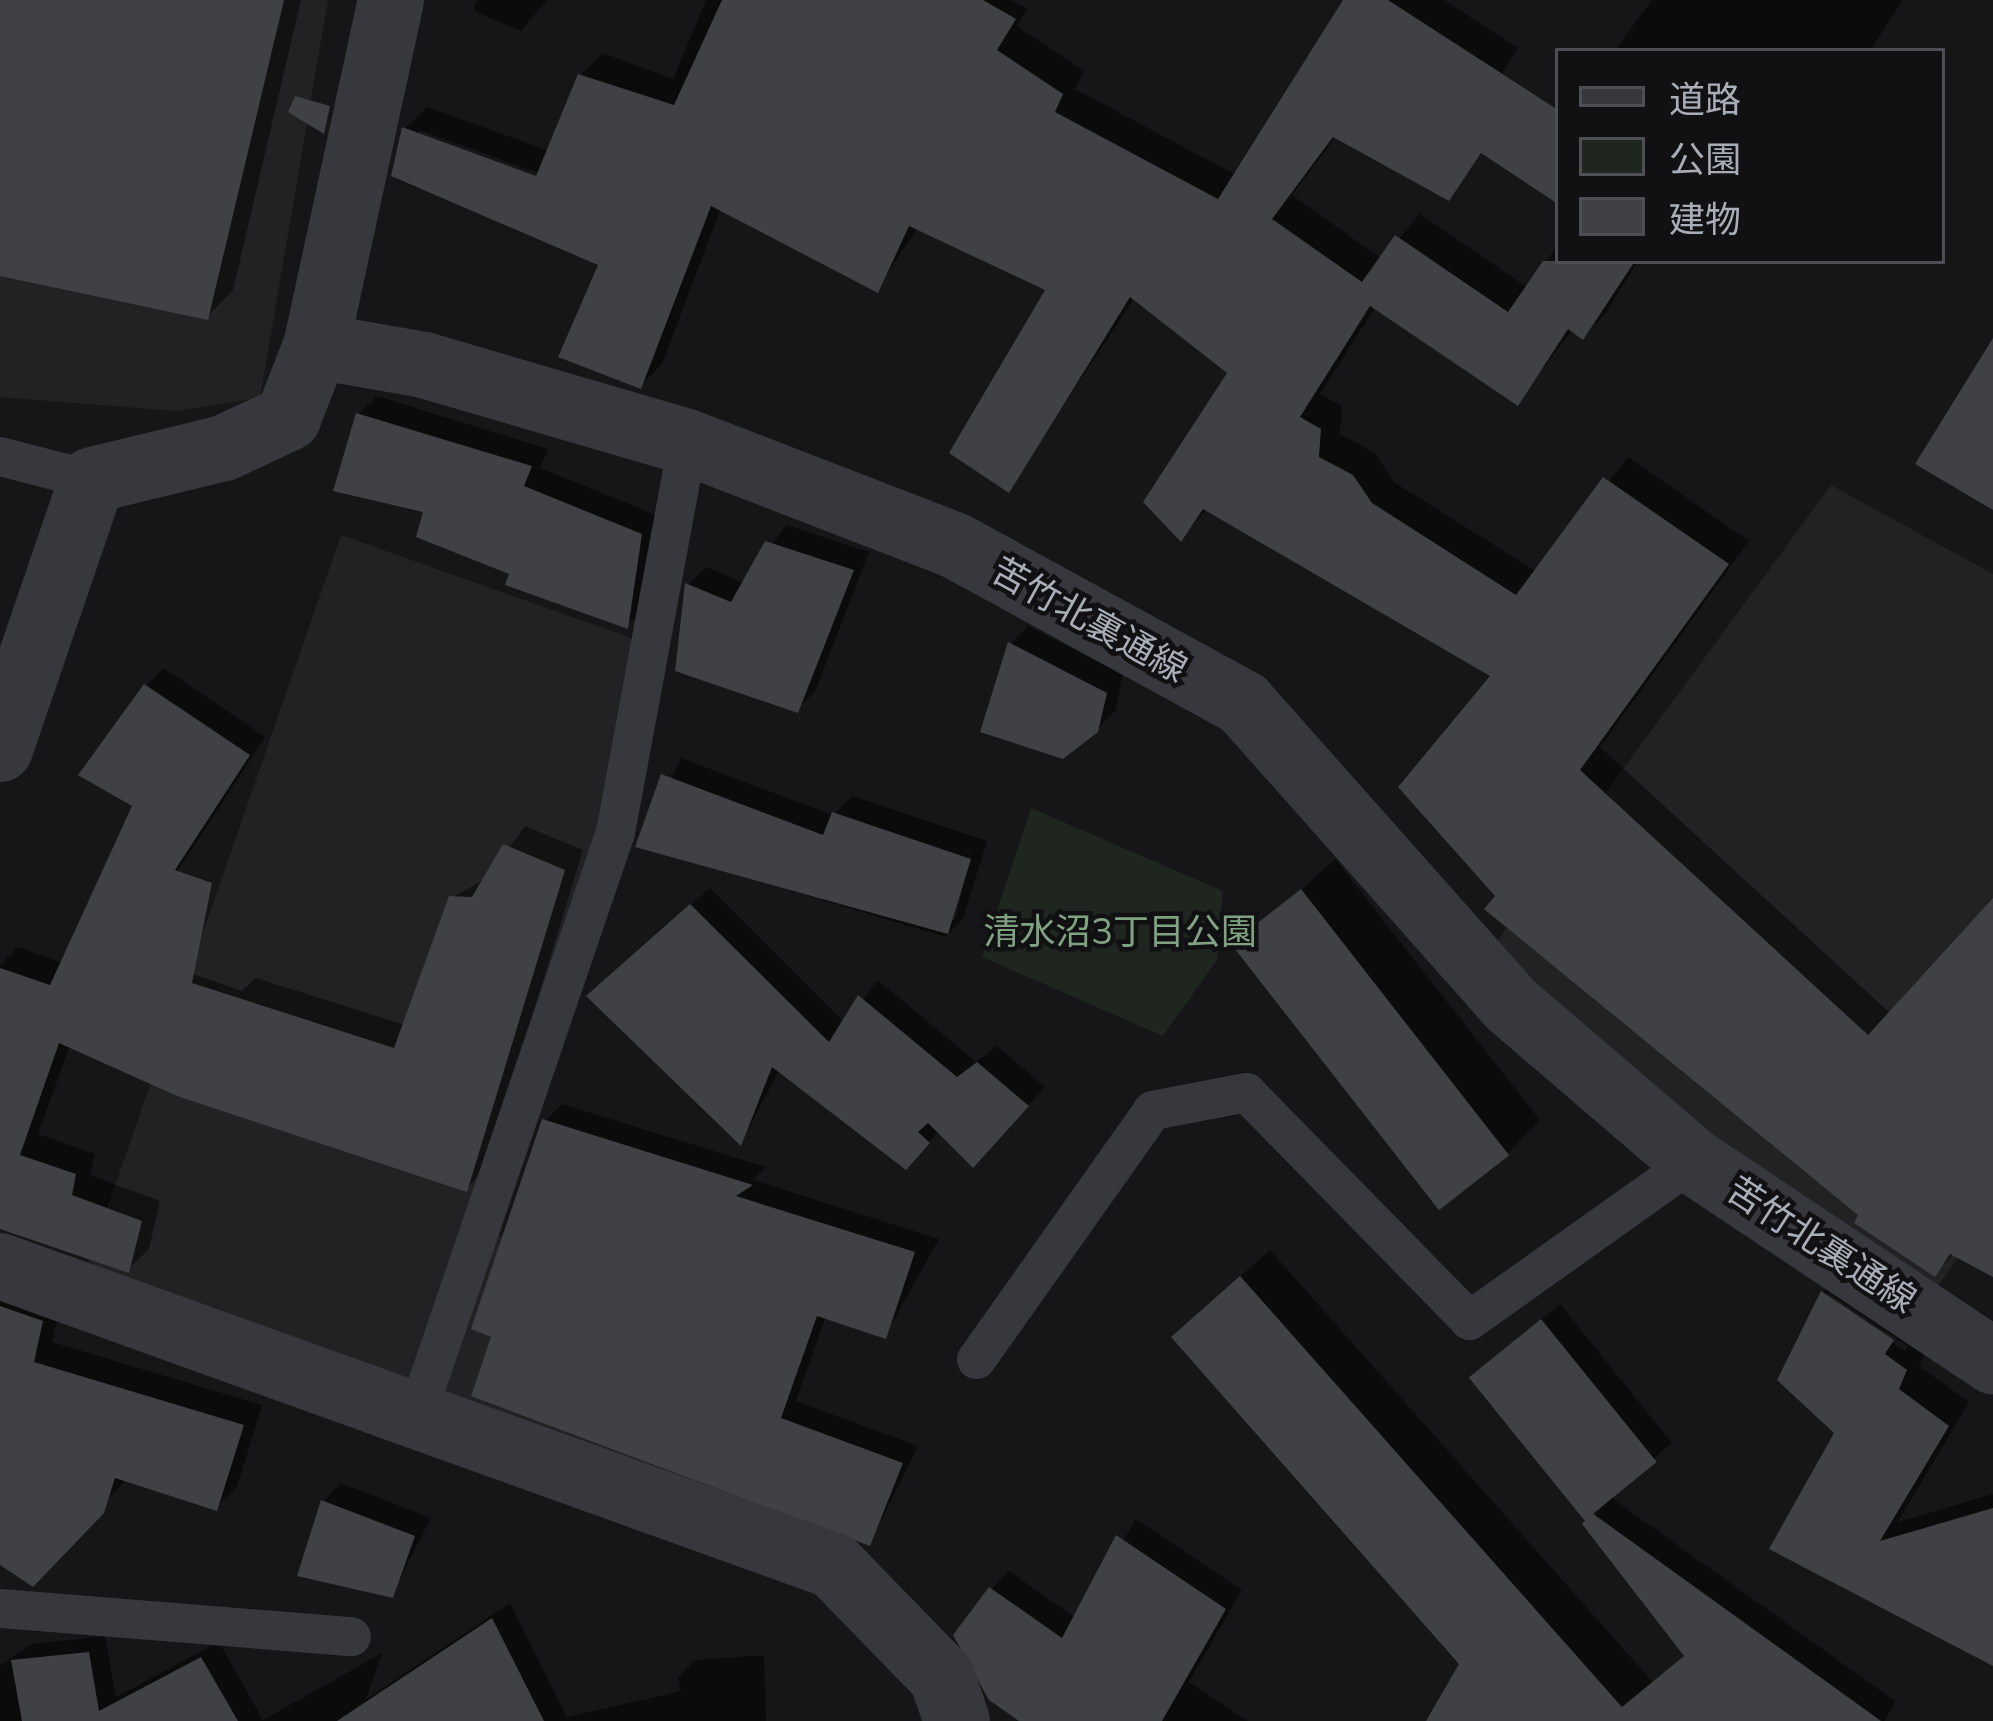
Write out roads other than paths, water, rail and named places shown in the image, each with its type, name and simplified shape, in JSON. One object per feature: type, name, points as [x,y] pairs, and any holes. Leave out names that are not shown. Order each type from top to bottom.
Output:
[{"type":"street","points":[[0,749],[92,480],[224,448],[288,418],[316,346],[391,0]]},
{"type":"street","name":"苦竹北裏通線","points":[[316,346],[424,365],[687,442],[956,546],[1243,703],[1510,1004],[1693,1161],[1993,1361]]},
{"type":"street","points":[[0,1266],[834,1566],[942,1677],[957,1721]]},
{"type":"lane","points":[[415,1418],[615,832],[687,442]]},
{"type":"lane","points":[[0,456],[92,480]]},
{"type":"lane","points":[[976,1359],[1152,1110],[1246,1092],[1469,1320],[1693,1161]]},
{"type":"lane","points":[[0,1607],[351,1636]]},
{"type":"park label","name":"清水沼3丁目公園","points":[[1120,931]]}]
